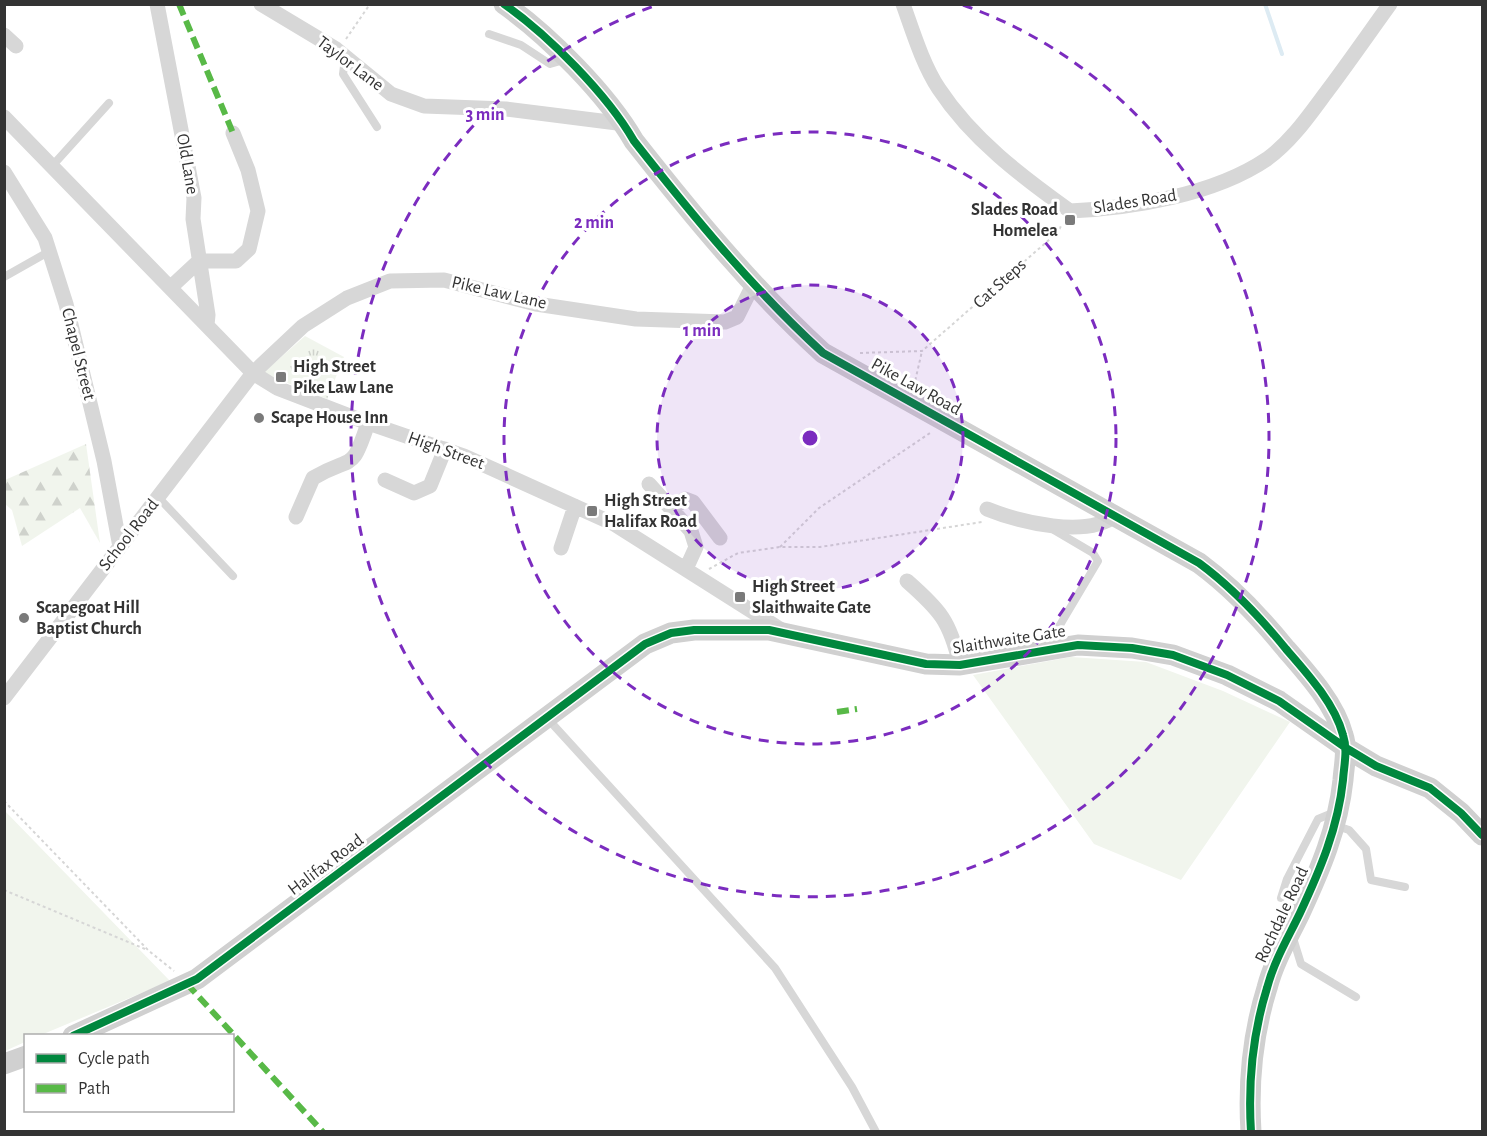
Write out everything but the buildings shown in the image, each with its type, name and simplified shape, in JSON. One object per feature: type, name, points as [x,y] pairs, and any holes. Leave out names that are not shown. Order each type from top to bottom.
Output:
[{"type":"street","name":"Old Lane","points":[[157,4],[194,198],[193,219],[208,315],[207,325]]},
{"type":"street","name":"Taylor Lane","points":[[261,4],[342,53],[391,94],[424,106],[506,109],[624,124]]},
{"type":"street","name":"Pike Law Road","points":[[504,4],[527,21],[567,59],[624,124],[634,141],[693,215],[753,285],[823,353],[1116,515],[1199,563],[1229,585],[1305,671],[1332,711],[1343,734],[1346,748]]},
{"type":"street","name":"Slades Road","points":[[903,4],[937,87],[962,120],[994,152],[1070,211],[1112,209],[1175,198],[1267,159],[1299,129],[1390,4]]},
{"type":"street","points":[[4,34],[16,46]]},
{"type":"street","name":"High Street","points":[[4,117],[253,373],[277,388],[368,423],[445,449],[614,524],[785,632]]},
{"type":"street","points":[[171,287],[199,261],[236,261],[249,249],[258,211],[248,170],[233,133]]},
{"type":"street","name":"Chapel Street","points":[[4,172],[45,238],[50,251],[66,304],[104,461],[120,547]]},
{"type":"street","name":"Pike Law Lane","points":[[253,373],[303,326],[347,298],[390,281],[444,280],[536,304],[636,319],[724,321],[737,317],[753,285]]},
{"type":"street","name":"School Road","points":[[4,698],[253,373]]},
{"type":"street","points":[[296,518],[313,478],[351,463],[358,454],[368,423]]},
{"type":"street","points":[[385,480],[414,493],[430,486],[445,449]]},
{"type":"street","points":[[649,484],[692,531],[696,547],[691,572]]},
{"type":"street","points":[[672,509],[685,499],[693,502],[720,538]]},
{"type":"street","points":[[561,548],[575,506]]},
{"type":"street","points":[[987,509],[1011,519],[1092,527],[1107,522],[1116,515]]},
{"type":"street","name":"Slaithwaite Gate","points":[[907,581],[937,608],[953,634],[960,665]]},
{"type":"street","name":"Slaithwaite Gate","points":[[581,692],[645,644],[671,633],[694,630],[785,632],[926,664],[960,665],[1052,648],[1089,645],[1132,648],[1173,655],[1227,675],[1279,701],[1376,766],[1430,788],[1461,813],[1482,835]]},
{"type":"street","name":"Halifax Road","points":[[75,1034],[191,983],[581,692]]},
{"type":"street","name":"Rochdale Road","points":[[1251,1131],[1252,1069],[1266,988],[1278,956],[1325,856],[1337,819],[1346,748]]},
{"type":"street","points":[[4,1064],[24,1057]]},
{"type":"lane","points":[[489,34],[521,45],[550,64],[567,59]]},
{"type":"lane","points":[[342,53],[343,74],[377,126]]},
{"type":"lane","points":[[53,165],[109,103]]},
{"type":"lane","points":[[4,277],[50,251]]},
{"type":"lane","points":[[158,497],[233,576]]},
{"type":"lane","points":[[1039,523],[1076,540],[1093,553],[1098,561],[1058,630],[1052,648]]},
{"type":"lane","points":[[546,716],[775,969],[852,1088],[876,1131]]},
{"type":"lane","points":[[1281,898],[1287,879],[1318,819],[1329,812],[1366,849],[1371,880],[1405,887]]},
{"type":"lane","points":[[1291,931],[1301,964],[1356,997]]},
{"type":"path","points":[[342,53],[370,4]]},
{"type":"path","points":[[856,353],[922,351],[911,402]]},
{"type":"path","points":[[780,547],[819,508],[947,422]]},
{"type":"path","points":[[691,572],[738,553],[780,547],[820,547],[1011,519]]},
{"type":"path","points":[[4,801],[149,951],[191,983]]},
{"type":"path","points":[[4,890],[149,951]]},
{"type":"green space","points":[[305,336],[344,357],[327,399],[263,373]]},
{"type":"green space","points":[[86,444],[100,543],[80,508],[22,546],[12,510],[5,504],[5,480]]},
{"type":"green space","points":[[1071,657],[1146,662],[1223,691],[1290,722],[1181,880],[1094,844],[973,675]]},
{"type":"green space","points":[[4,810],[170,981],[43,1034],[24,1034],[24,1042],[5,1051]]},
{"type":"waterway","points":[[1265,4],[1282,54]]},
{"type":"marked path","points":[[179,4],[233,133]]},
{"type":"marked path","points":[[837,712],[857,709]]},
{"type":"marked path","points":[[187,984],[233,1034]]},
{"type":"marked path","points":[[234,1035],[323,1132]]},
{"type":"cycle path","points":[[504,4],[539,32],[593,85],[656,169],[724,251],[823,353],[1199,563],[1223,582],[1256,614],[1303,668],[1327,700],[1339,723],[1345,746],[1341,798],[1321,865],[1277,959],[1262,1005],[1253,1059],[1250,1096],[1251,1132]]},
{"type":"cycle path","points":[[77,1034],[197,979],[645,644],[671,633],[694,630],[769,630],[926,664],[960,665],[1078,645],[1132,648],[1173,655],[1227,675],[1279,701],[1376,766],[1430,788],[1461,813],[1482,835]]},
{"type":"place","name":"Slades Road Homelea","points":[[1070,220]]},
{"type":"place","name":"High Street Pike Law Lane","points":[[281,377]]},
{"type":"place","name":"Scape House Inn","points":[[259,418]]},
{"type":"place","name":"High Street Halifax Road","points":[[592,511]]},
{"type":"place","name":"High Street Slaithwaite Gate","points":[[740,597]]},
{"type":"place","name":"Scapegoat Hill Baptist Church","points":[[24,618]]}]
